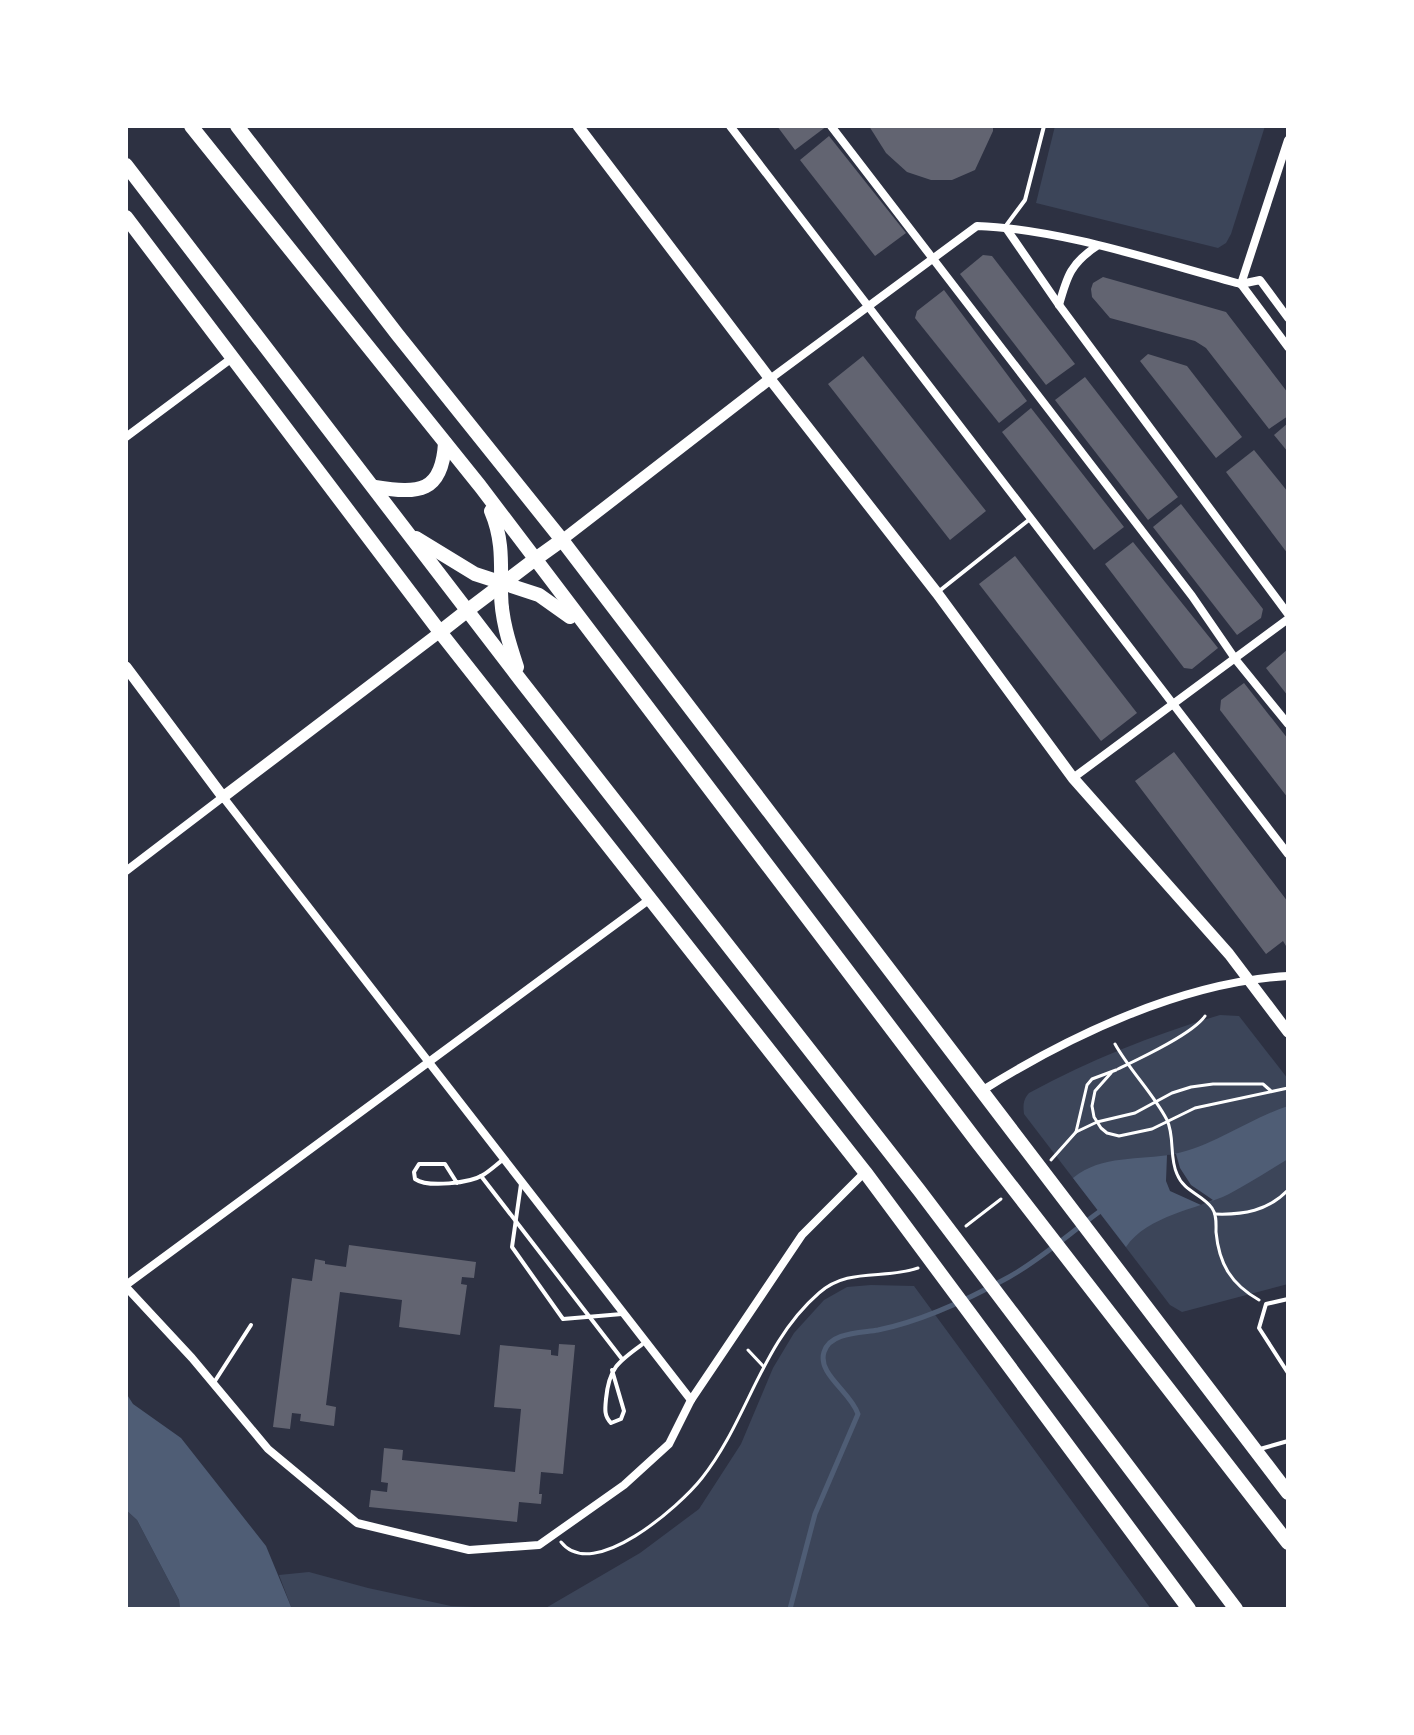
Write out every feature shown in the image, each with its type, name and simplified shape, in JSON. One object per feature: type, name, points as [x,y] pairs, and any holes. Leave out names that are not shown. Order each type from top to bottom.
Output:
[{"type":"main road","points":[[191,126],[480,486],[1117,1325],[1288,1543]]},
{"type":"main road","points":[[237,126],[397,334],[562,540],[1288,1493]]},
{"type":"main road","points":[[126,165],[522,682],[919,1190],[1236,1609]]},
{"type":"main road","points":[[126,217],[440,632],[865,1172],[1189,1609]]},
{"type":"main road","points":[[375,487],[399,491],[420,489],[436,479],[444,466],[445,443]]},
{"type":"main road","points":[[480,486],[499,535],[504,622],[522,682]]},
{"type":"main road","points":[[407,532],[475,574],[539,595],[590,632]]},
{"type":"main road","points":[[440,632],[562,540]]},
{"type":"street","points":[[578,126],[937,593],[1073,778],[1248,978],[1288,1032]]},
{"type":"street","points":[[730,126],[1288,854]]},
{"type":"street","points":[[831,126],[1192,596],[1236,660],[1288,724]]},
{"type":"street","points":[[1241,284],[1288,140]]},
{"type":"street","points":[[562,540],[770,379],[977,226],[1005,227],[1097,246],[1241,284],[1260,280],[1288,318]]},
{"type":"street","points":[[1005,227],[1288,617],[1236,660],[1073,778]]},
{"type":"street","points":[[1059,305],[1066,277],[1078,259],[1097,246]]},
{"type":"street","points":[[1241,284],[1288,347]]},
{"type":"street","points":[[126,437],[232,358]]},
{"type":"street","points":[[126,871],[440,632]]},
{"type":"street","points":[[126,667],[223,797],[691,1400]]},
{"type":"street","points":[[650,899],[126,1286],[192,1358],[268,1449],[357,1523],[469,1550],[539,1545],[624,1485],[669,1444],[691,1400],[802,1235],[865,1172]]},
{"type":"street","points":[[983,1090],[1015,1069],[1106,1024],[1248,978],[1288,976]]},
{"type":"lane","points":[[1005,227],[1025,200],[1044,126]]},
{"type":"lane","points":[[937,593],[1030,519]]},
{"type":"lane","points":[[457,1183],[445,1164],[419,1164],[414,1172],[415,1179],[422,1183],[457,1183],[481,1176],[504,1159]]},
{"type":"lane","points":[[481,1176],[622,1359]]},
{"type":"lane","points":[[522,1182],[512,1247],[563,1319],[625,1314]]},
{"type":"lane","points":[[1288,1299],[1266,1304],[1259,1328],[1288,1373]]},
{"type":"lane","points":[[213,1383],[251,1325]]},
{"type":"lane","points":[[612,1370],[624,1411],[621,1419],[611,1423],[606,1419],[605,1412],[608,1376],[612,1370],[622,1359],[646,1341]]},
{"type":"lane","points":[[1255,1451],[1288,1441]]},
{"type":"path","points":[[1046,1163],[1066,1146],[1076,1132],[1083,1091],[1087,1085],[1098,1076],[1127,1065],[1196,1026],[1205,1016]]},
{"type":"path","points":[[1115,1044],[1167,1121],[1172,1155],[1181,1182],[1215,1214],[1220,1256],[1226,1272],[1244,1292],[1266,1304]]},
{"type":"path","points":[[1116,1070],[1095,1091],[1092,1106],[1097,1122],[1107,1133],[1119,1136],[1145,1131],[1195,1108],[1288,1088]]},
{"type":"path","points":[[1076,1132],[1097,1122],[1135,1113],[1181,1090],[1213,1084],[1263,1084],[1272,1092]]},
{"type":"path","points":[[1215,1214],[1260,1210],[1273,1205],[1288,1190]]},
{"type":"path","points":[[965,1227],[1011,1191]]},
{"type":"path","points":[[560,1541],[577,1555],[597,1554],[633,1536],[680,1501],[701,1479],[722,1447],[763,1366],[795,1318],[829,1285],[843,1278],[907,1271],[922,1266]]},
{"type":"path","points":[[748,1350],[763,1366]]},
{"type":"shaded area","points":[[1055,126],[1265,126],[1231,234],[1226,243],[1218,248],[1036,203]]},
{"type":"shaded area","points":[[1220,1015],[1239,1016],[1288,1079],[1288,1284],[1182,1312],[1170,1305],[1024,1114],[1024,1103],[1029,1093],[1099,1059]]},
{"type":"shaded area","points":[[1288,1106],[1288,1159],[1229,1194],[1147,1227],[1126,1247],[1073,1178],[1096,1165],[1189,1150]]},
{"type":"shaded area","points":[[914,1286],[1151,1609],[544,1609],[640,1553],[699,1509],[741,1444],[773,1368],[794,1333],[824,1300],[847,1287]]},
{"type":"shaded area","points":[[126,1393],[133,1404],[181,1438],[266,1546],[292,1609],[180,1609],[179,1600],[137,1520],[126,1510]]},
{"type":"shaded area","points":[[126,1510],[137,1520],[179,1600],[180,1609],[126,1609]]},
{"type":"shaded area","points":[[309,1572],[451,1606],[524,1609],[292,1609],[279,1575]]},
{"type":"pier","points":[[1176,1154],[1180,1168],[1191,1185],[1213,1200],[1201,1205],[1170,1191],[1166,1181],[1167,1155]]},
{"type":"building","points":[[777,126],[827,126],[795,150]]},
{"type":"building","points":[[869,126],[993,126],[993,131],[975,170],[952,180],[931,180],[907,172],[886,153]]},
{"type":"building","points":[[829,136],[906,233],[875,256],[800,160]]},
{"type":"building","points":[[983,255],[992,256],[1075,364],[1046,385],[960,274]]},
{"type":"building","points":[[1103,277],[1226,312],[1288,393],[1288,416],[1269,429],[1206,348],[1195,341],[1110,318],[1092,297],[1093,283]]},
{"type":"building","points":[[944,290],[1027,401],[999,423],[915,318],[917,311]]},
{"type":"building","points":[[1148,354],[1187,366],[1242,437],[1216,458],[1140,361]]},
{"type":"building","points":[[863,356],[986,511],[950,540],[828,384]]},
{"type":"building","points":[[1085,377],[1178,497],[1148,520],[1055,400]]},
{"type":"building","points":[[1031,408],[1124,527],[1094,550],[1002,432]]},
{"type":"building","points":[[1288,423],[1288,452],[1274,435]]},
{"type":"building","points":[[1254,450],[1288,492],[1288,554],[1226,472]]},
{"type":"building","points":[[1181,504],[1263,609],[1261,618],[1237,635],[1153,527]]},
{"type":"building","points":[[1133,542],[1218,648],[1192,669],[1184,668],[1105,564]]},
{"type":"building","points":[[1015,556],[1137,713],[1101,741],[979,584]]},
{"type":"building","points":[[1288,649],[1288,696],[1266,668]]},
{"type":"building","points":[[1244,683],[1288,739],[1288,798],[1220,710],[1221,700]]},
{"type":"building","points":[[1174,752],[1288,902],[1286,946],[1283,941],[1266,954],[1135,781]]},
{"type":"building","points":[[349,1245],[476,1262],[474,1278],[462,1277],[461,1284],[467,1285],[460,1335],[399,1327],[402,1300],[340,1292],[326,1405],[336,1407],[334,1426],[300,1421],[301,1414],[292,1413],[290,1429],[273,1427],[292,1278],[312,1281],[315,1259],[346,1267]]},
{"type":"building","points":[[559,1344],[575,1345],[563,1474],[541,1472],[541,1504],[519,1502],[517,1522],[369,1507],[371,1490],[387,1492],[388,1483],[381,1482],[384,1448],[403,1450],[402,1460],[515,1472],[521,1409],[494,1407],[500,1345],[551,1350],[551,1355],[558,1356]]},
{"type":"waterway","points":[[790,1609],[815,1514],[858,1414],[825,1368],[823,1360],[827,1345],[839,1337],[912,1321],[978,1293],[1032,1262],[1099,1212]]}]
